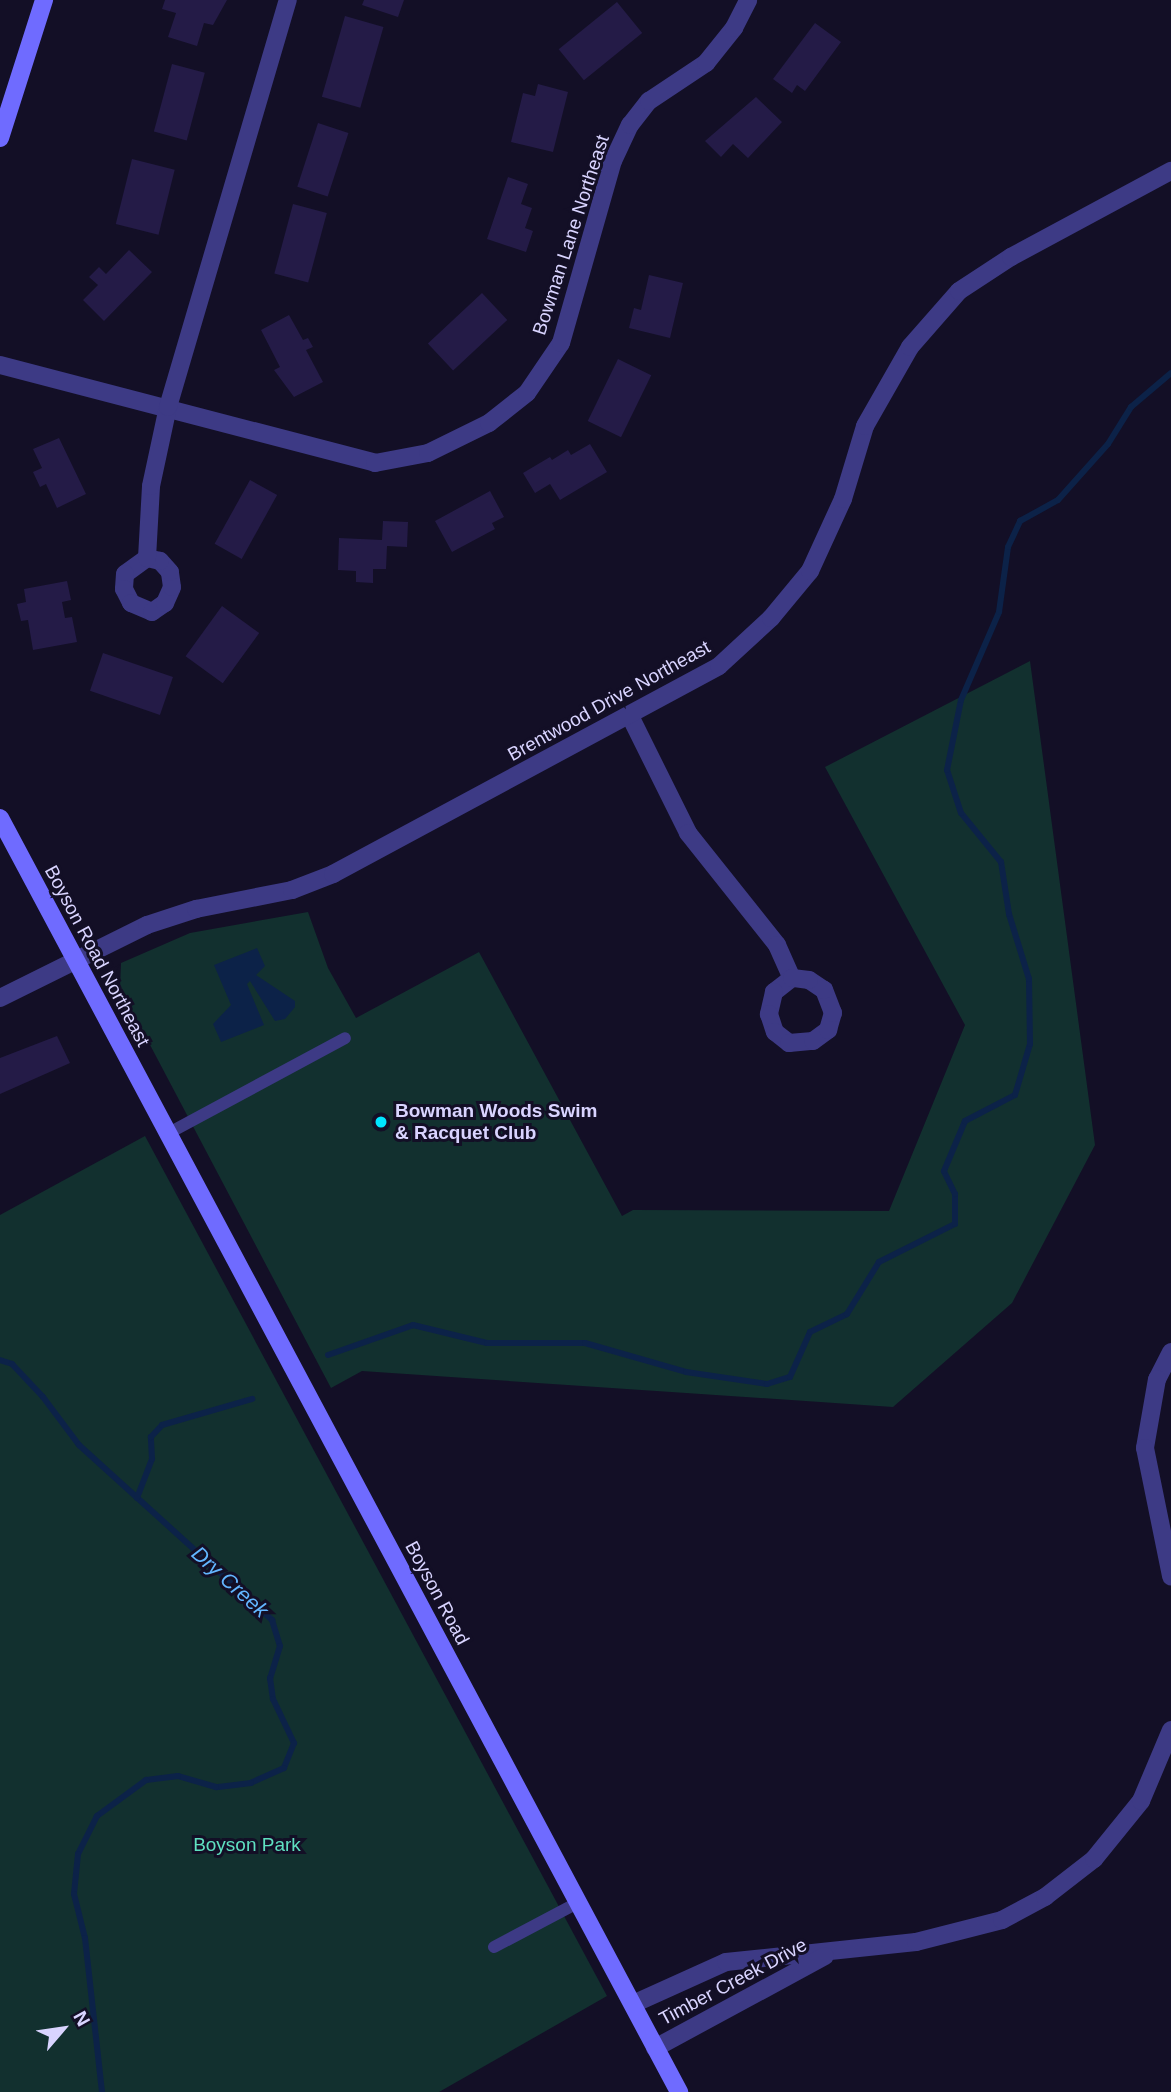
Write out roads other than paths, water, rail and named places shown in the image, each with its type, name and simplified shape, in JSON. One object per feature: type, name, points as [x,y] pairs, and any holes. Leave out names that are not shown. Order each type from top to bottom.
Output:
[{"type":"street","points":[[0,138],[44,0]]},
{"type":"street","points":[[147,558],[151,486],[168,407],[288,0]]},
{"type":"street","name":"Bowman Lane Northeast","points":[[0,365],[376,463],[428,453],[489,423],[527,393],[561,343],[613,161],[630,125],[665,89],[706,62],[734,28],[748,0]]},
{"type":"street","name":"Brentwood Drive Northeast","points":[[0,998],[171,917],[292,890],[333,874],[719,666],[771,618],[810,571],[843,499],[865,426],[910,348],[960,291],[1011,257],[1171,171]]},
{"type":"street","points":[[630,716],[688,833],[777,945],[792,978]]},
{"type":"street","name":"Boyson Road Northeast","points":[[0,818],[157,1114]]},
{"type":"street","name":"Boyson Road","points":[[157,1114],[679,2092]]},
{"type":"street","points":[[1171,1352],[1157,1379],[1145,1448],[1171,1576]]},
{"type":"street","name":"Timber Creek Drive","points":[[633,2004],[726,1962],[830,1954],[968,1932],[1045,1897],[1094,1859],[1140,1801],[1171,1730]]},
{"type":"street","name":"Timber Creek Drive","points":[[656,2048],[830,1954]]},
{"type":"lane","points":[[167,1133],[345,1038]]},
{"type":"lane","points":[[495,1947],[579,1902]]},
{"type":"water","points":[[257,948],[265,966],[256,975],[295,1001],[295,1007],[285,1019],[275,1021],[250,981],[247,984],[264,1025],[221,1042],[213,1024],[231,1005],[214,965]]},
{"type":"waterway","points":[[328,1355],[413,1325],[487,1343],[585,1343],[686,1372],[767,1384],[790,1377],[810,1332],[847,1314],[879,1262],[955,1224],[955,1194],[944,1171],[965,1121],[1015,1095],[1030,1044],[1029,979],[1009,914],[1001,862],[961,813],[947,770],[961,700],[999,612],[1008,547],[1020,521],[1058,500],[1108,444],[1131,407],[1171,373]]},
{"type":"waterway","name":"Dry Creek","points":[[0,1360],[12,1364],[43,1397],[79,1445],[272,1620],[280,1646],[270,1678],[273,1699],[294,1743],[284,1768],[251,1783],[216,1787],[178,1776],[146,1780],[97,1816],[78,1854],[74,1894],[85,1938],[102,2092]]},
{"type":"waterway","points":[[137,1498],[152,1459],[151,1437],[162,1425],[252,1399]]},
{"type":"place","name":"Bowman Woods Swim & Racquet Club","points":[[381,1122]]},
{"type":"park label","name":"Boyson Park","points":[[247,1845]]}]
